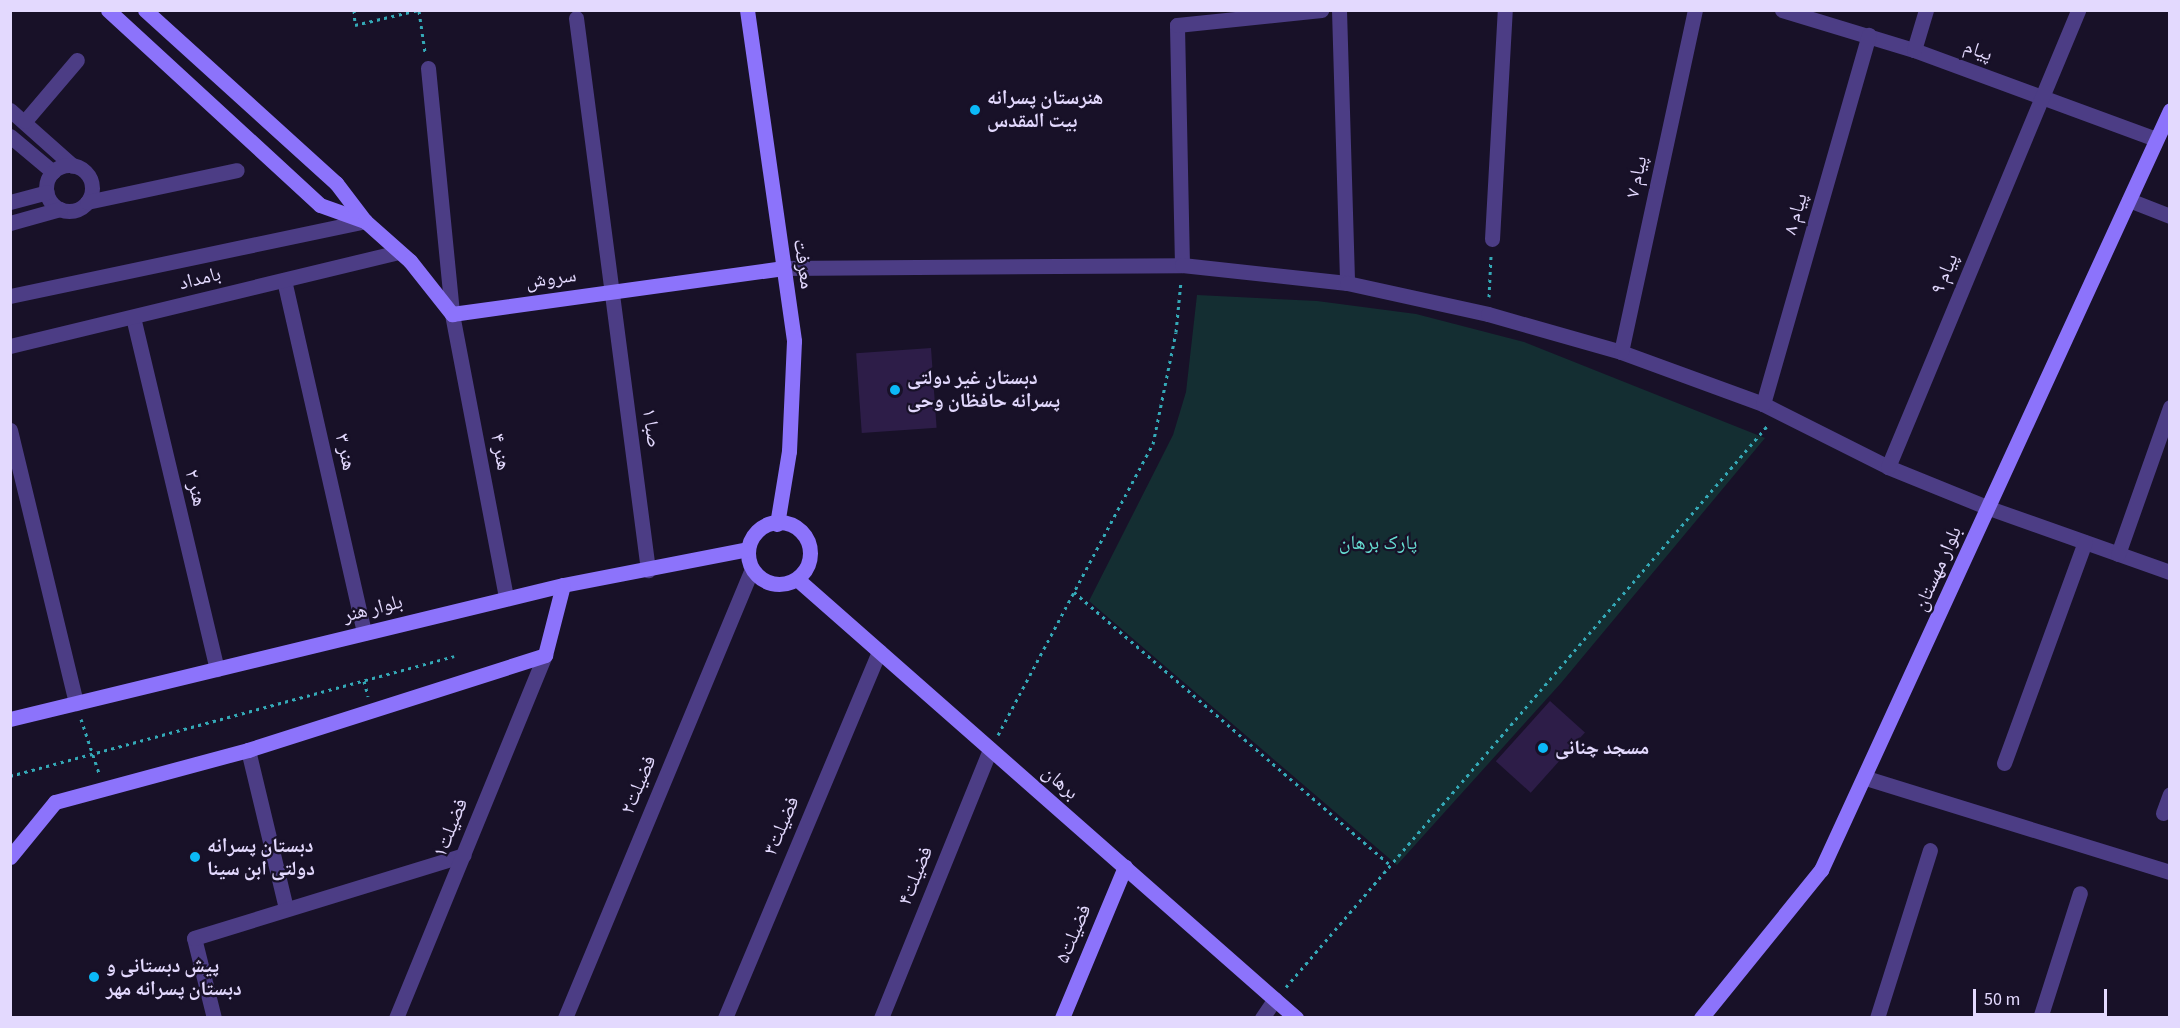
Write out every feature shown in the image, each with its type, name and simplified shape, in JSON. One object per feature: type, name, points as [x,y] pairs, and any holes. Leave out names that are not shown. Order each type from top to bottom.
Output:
[{"type":"street","points":[[108,10],[320,205],[365,221]]},
{"type":"street","points":[[145,10],[336,183],[365,221],[399,252],[452,314]]},
{"type":"street","name":"معرفت","points":[[747,10],[794,341],[789,451],[777,524]]},
{"type":"street","points":[[1182,265],[1177,25],[1321,10]]},
{"type":"street","points":[[1339,10],[1347,283]]},
{"type":"street","points":[[1492,239],[1505,10]]},
{"type":"street","name":"پیام ۷","points":[[1621,352],[1695,10]]},
{"type":"street","name":"پیام","points":[[1782,10],[1914,50],[2156,139]]},
{"type":"street","points":[[1914,50],[1926,10]]},
{"type":"street","name":"پیام ۹","points":[[1888,467],[2078,10]]},
{"type":"street","name":"صبا ۱","points":[[576,18],[648,570]]},
{"type":"street","name":"پیام ۸","points":[[1762,404],[1869,35]]},
{"type":"street","points":[[25,121],[77,60]]},
{"type":"street","name":"هنر ۴","points":[[428,68],[452,314],[506,598]]},
{"type":"street","points":[[10,110],[90,180],[87,202]]},
{"type":"street","name":"بلوار مهستان","points":[[1701,1017],[1821,870],[1866,778],[2169,110]]},
{"type":"street","points":[[10,136],[53,172]]},
{"type":"street","points":[[53,172],[74,166]]},
{"type":"street","points":[[10,223],[60,209],[75,210],[87,202],[237,170]]},
{"type":"street","points":[[47,192],[53,172]]},
{"type":"street","points":[[10,202],[47,192]]},
{"type":"street","points":[[47,192],[60,209]]},
{"type":"street","points":[[2129,200],[2169,216]]},
{"type":"street","name":"بامداد","points":[[10,296],[365,221]]},
{"type":"street","name":"بامداد","points":[[10,346],[399,252]]},
{"type":"street","points":[[782,268],[1182,265],[1347,283],[1488,314],[1621,352],[1762,404],[1888,467],[1989,508],[2169,572]]},
{"type":"street","name":"سروش","points":[[452,314],[782,268]]},
{"type":"street","name":"هنر ۳","points":[[284,280],[364,633]]},
{"type":"street","name":"هنر ۲","points":[[132,317],[217,669]]},
{"type":"street","points":[[2118,554],[2169,407]]},
{"type":"street","points":[[10,430],[76,703]]},
{"type":"street","points":[[777,524],[796,526],[809,543],[809,563],[797,579],[767,583],[752,569],[748,549],[755,533],[777,524]]},
{"type":"street","points":[[2004,763],[2085,542]]},
{"type":"street","name":"بلوار هنر","points":[[10,719],[562,585],[748,549]]},
{"type":"street","name":"فضیلت۲","points":[[566,1017],[752,569]]},
{"type":"street","name":"برهان","points":[[797,579],[1296,1017]]},
{"type":"street","points":[[10,856],[55,802],[248,750],[545,655],[562,585]]},
{"type":"street","name":"فضیلت۳","points":[[725,1017],[879,651]]},
{"type":"street","name":"فضیلت۱","points":[[396,1017],[545,655]]},
{"type":"street","name":"فضیلت۴","points":[[881,1017],[990,749]]},
{"type":"street","points":[[248,750],[286,908]]},
{"type":"street","points":[[1866,778],[2169,872]]},
{"type":"street","points":[[2163,813],[2169,794]]},
{"type":"street","points":[[1876,1017],[1930,850]]},
{"type":"street","points":[[214,1017],[194,938],[463,855]]},
{"type":"street","name":"فضیلت۵","points":[[1062,1017],[1125,867]]},
{"type":"street","points":[[2040,1017],[2080,893]]},
{"type":"street","points":[[1262,1017],[1275,999]]},
{"type":"path","points":[[354,10],[356,25],[418,10],[428,68]]},
{"type":"path","points":[[1488,314],[1492,239]]},
{"type":"path","points":[[990,749],[1153,444],[1176,332],[1182,265]]},
{"type":"path","points":[[1275,999],[1778,412]]},
{"type":"path","points":[[1074,592],[1390,865]]},
{"type":"path","points":[[10,776],[454,656]]},
{"type":"path","points":[[76,703],[94,754],[103,789]]},
{"type":"green space","name":"پارک برهان","points":[[1197,295],[1317,301],[1416,314],[1524,342],[1765,438],[1561,683],[1397,865],[1089,601],[1173,435],[1186,392]]},
{"type":"building","name":"دبستان غیر دولتی پسرانه حافظان وحی","points":[[931,348],[937,428],[862,433],[856,353]]},
{"type":"building","name":"مسجد چنانی","points":[[1550,701],[1585,732],[1531,793],[1496,761]]},
{"type":"place","name":"هنرستان پسرانه بیت المقدس","points":[[975,110]]},
{"type":"place","name":"دبستان غیر دولتی پسرانه حافظان وحی","points":[[895,390]]},
{"type":"place","name":"مسجد چنانی","points":[[1543,748]]},
{"type":"place","name":"دبستان پسرانه دولتی ابن سینا","points":[[195,857]]},
{"type":"place","name":"پیش دبستانی و دبستان پسرانه مهر","points":[[94,977]]}]
